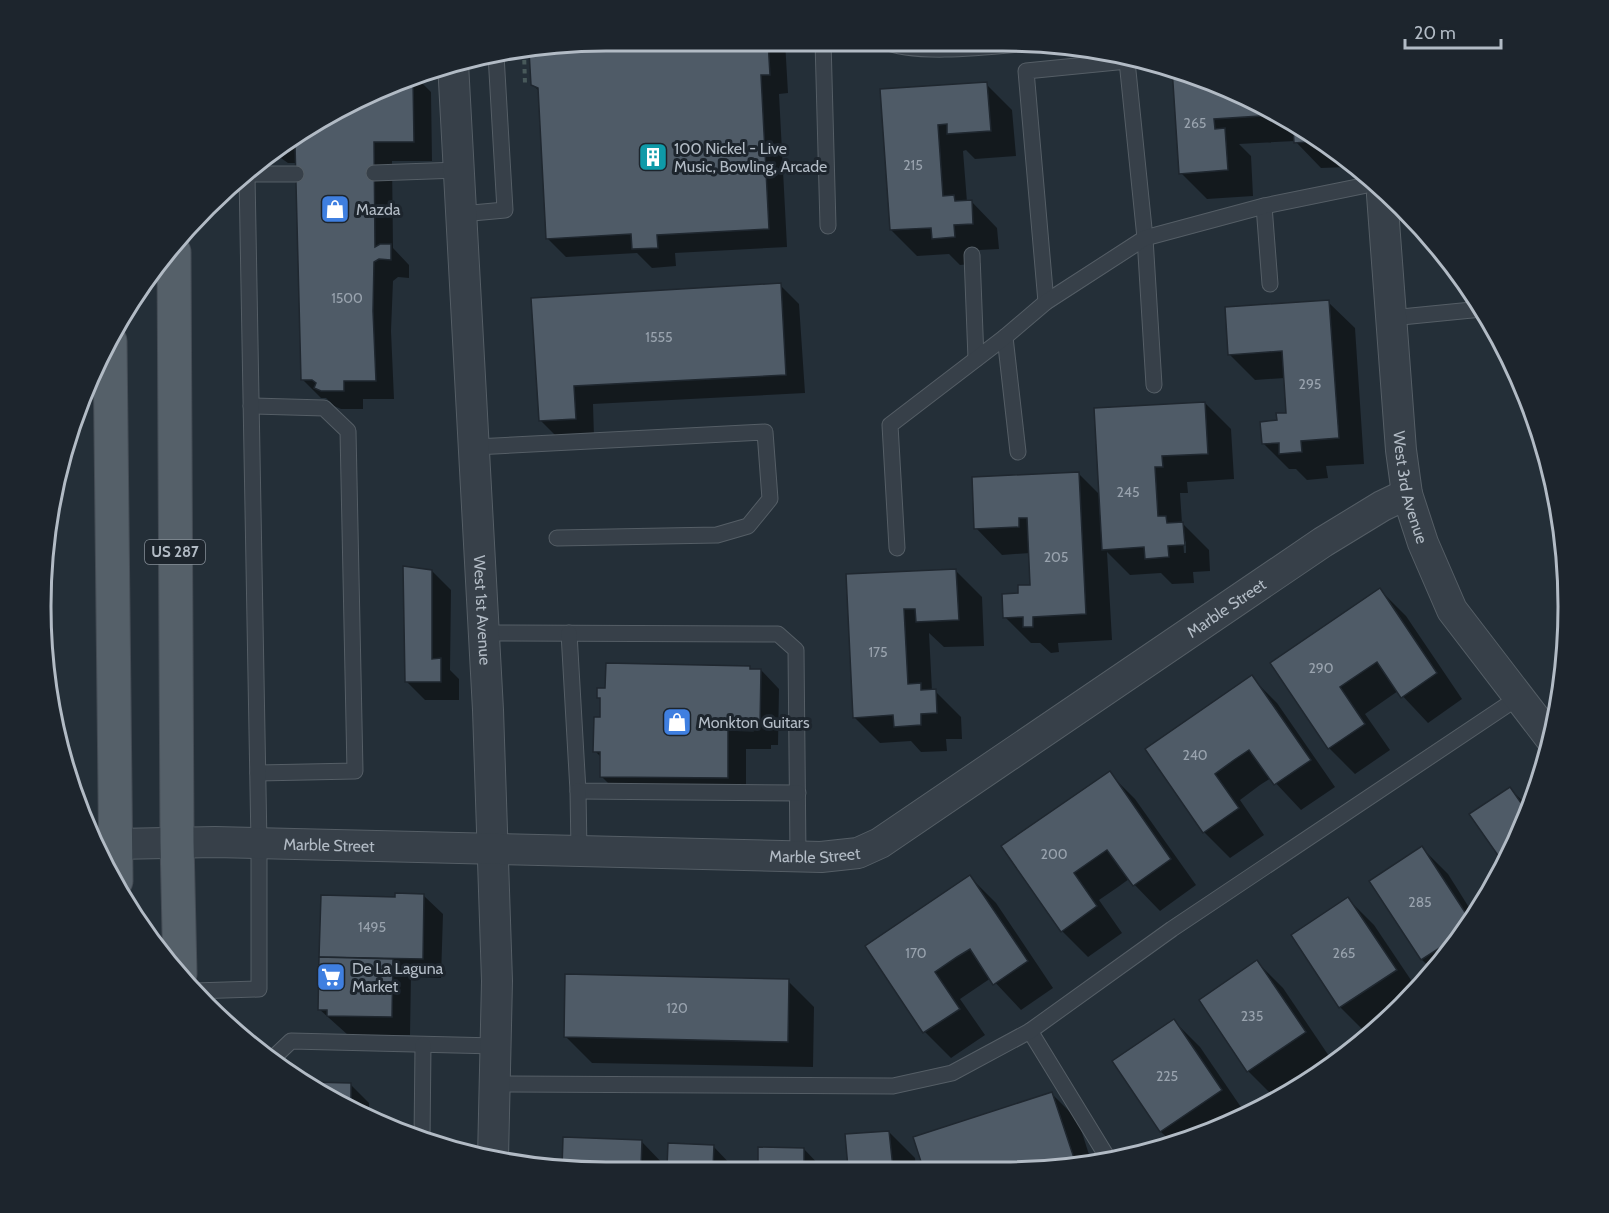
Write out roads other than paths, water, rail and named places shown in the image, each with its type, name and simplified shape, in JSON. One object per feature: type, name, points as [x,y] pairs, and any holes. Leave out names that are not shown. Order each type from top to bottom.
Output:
[{"type":"main road","name":"US 287","points":[[174,258],[180,962]]},
{"type":"main road","points":[[107,844],[110,357]]},
{"type":"street","name":"West 1st Avenue","points":[[454,73],[475,447],[493,849],[497,981],[493,1150]]},
{"type":"street","name":"West 3rd Avenue","points":[[1383,202],[1401,450],[1407,494],[1423,543],[1452,610],[1519,697],[1545,726]]},
{"type":"street","name":"Marble Street","points":[[107,844],[177,842],[821,857],[858,853],[880,843],[1323,542],[1382,506],[1407,494]]},
{"type":"lane","points":[[823,51],[828,226]]},
{"type":"lane","points":[[461,214],[505,210],[496,62]]},
{"type":"lane","points":[[1046,302],[1026,71],[1113,62]]},
{"type":"lane","points":[[1126,66],[1145,238],[1154,385]]},
{"type":"lane","points":[[374,173],[459,170]]},
{"type":"lane","points":[[257,175],[296,174]]},
{"type":"lane","points":[[206,991],[259,989],[259,844],[248,182]]},
{"type":"lane","points":[[897,548],[890,425],[1005,337],[1046,302],[1145,238],[1264,206],[1365,185]]},
{"type":"lane","points":[[1264,206],[1270,284]]},
{"type":"lane","points":[[972,255],[976,359]]},
{"type":"lane","points":[[1391,318],[1472,310]]},
{"type":"lane","points":[[1005,337],[1018,452]]},
{"type":"lane","points":[[251,406],[324,408],[348,431],[355,771],[258,773]]},
{"type":"lane","points":[[475,447],[765,432],[770,499],[747,525],[717,535],[557,538]]},
{"type":"lane","points":[[484,633],[778,634],[796,650],[798,856]]},
{"type":"lane","points":[[569,633],[579,851]]},
{"type":"lane","points":[[495,1084],[893,1086],[952,1073],[1030,1031],[1172,929],[1519,697]]},
{"type":"lane","points":[[578,791],[798,793]]},
{"type":"lane","points":[[1030,1031],[1104,1152]]},
{"type":"lane","points":[[278,1054],[291,1041],[496,1046]]},
{"type":"lane","points":[[422,1131],[423,1045]]},
{"type":"place","name":"100 Nickel - Live Music, Bowling, Arcade","points":[[653,157]]},
{"type":"place","name":"Mazda","points":[[335,209]]},
{"type":"place","name":"Monkton Guitars","points":[[677,722]]},
{"type":"place","name":"De La Laguna Market","points":[[331,977]]}]
